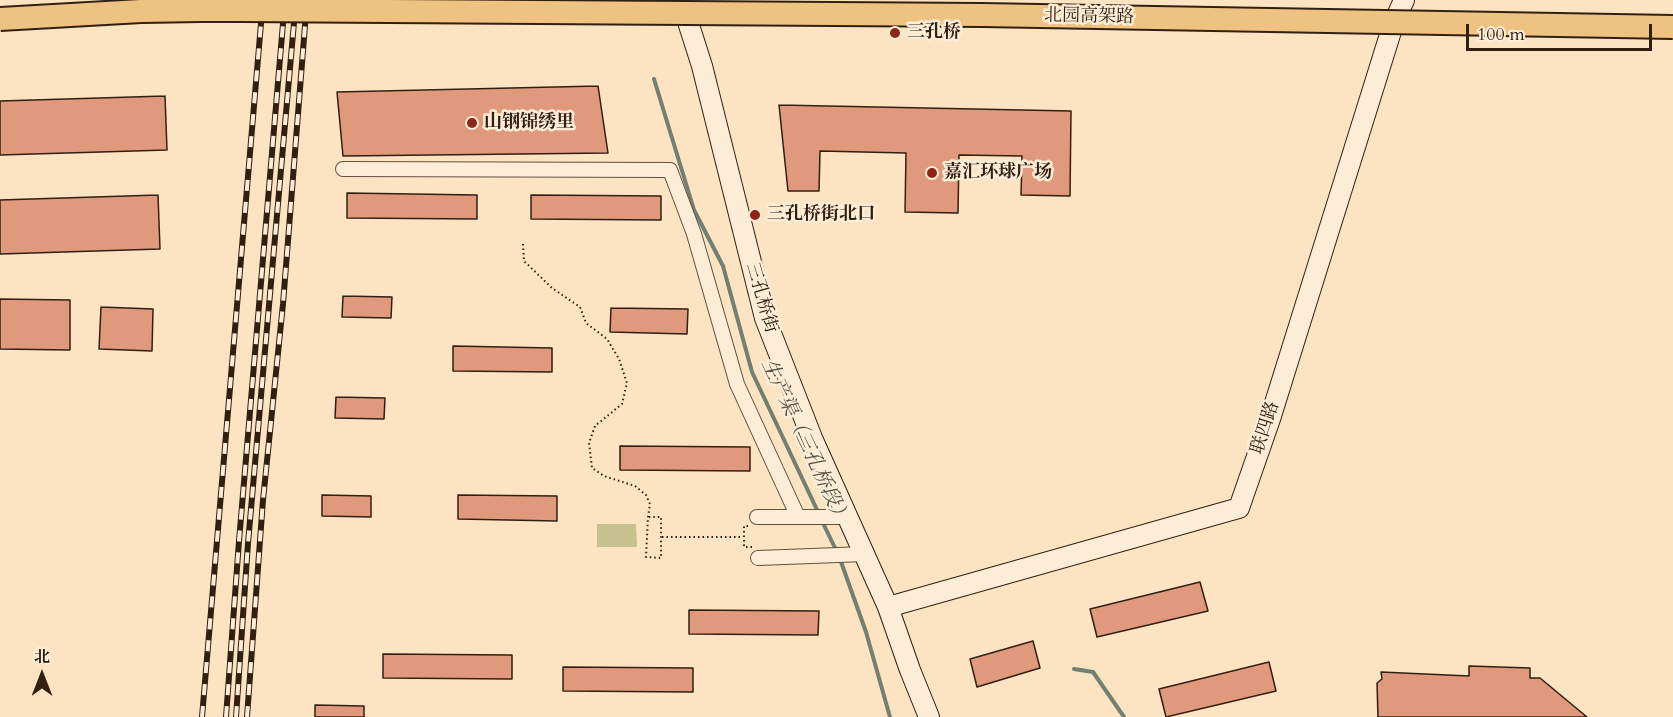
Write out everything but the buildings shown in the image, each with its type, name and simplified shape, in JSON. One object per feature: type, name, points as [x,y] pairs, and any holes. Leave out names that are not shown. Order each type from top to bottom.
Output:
[{"type":"highway","name":"北园高架路","points":[[0,9],[982,15],[1673,27]]},
{"type":"highway","points":[[0,19],[201,10]]},
{"type":"highway","points":[[982,15],[1048,17],[1242,34],[1673,42]]},
{"type":"main road","name":"三孔桥街","points":[[681,0],[702,66],[765,318],[812,438],[838,517],[865,555],[888,607],[910,670],[930,717]]},
{"type":"main road","name":"联四路","points":[[888,607],[1239,508],[1273,408],[1393,25],[1404,0]]},
{"type":"street","points":[[343,169],[670,171],[694,234],[737,384],[804,517]]},
{"type":"street","points":[[758,517],[838,517]]},
{"type":"street","points":[[758,558],[865,555]]},
{"type":"path","points":[[523,244],[524,261],[552,288],[580,307],[586,323],[607,339],[619,359],[627,383],[622,404],[596,426],[589,443],[592,468],[604,476],[635,486],[646,495],[650,504],[648,517],[646,556],[661,558],[661,517],[648,517]]},
{"type":"path","points":[[744,526],[744,547]]},
{"type":"path","points":[[662,537],[744,537]]},
{"type":"shaded area","points":[[597,524],[636,524],[637,547],[597,547]]},
{"type":"waterway","name":"生产渠（三孔桥段）","points":[[654,79],[694,210],[723,266],[752,372],[819,514]]},
{"type":"waterway","name":"生产渠（三孔桥段）","points":[[822,521],[837,552]]},
{"type":"waterway","name":"生产渠（三孔桥段）","points":[[840,559],[866,632],[890,717]]},
{"type":"waterway","points":[[1074,669],[1093,672],[1124,717]]},
{"type":"railway","points":[[202,717],[263,0]]},
{"type":"railway","points":[[226,717],[285,0]]},
{"type":"railway","points":[[236,717],[248,543],[296,0]]},
{"type":"railway","points":[[247,717],[263,500],[283,304],[307,0]]},
{"type":"place","name":"三孔桥","points":[[895,33]]},
{"type":"place","name":"山钢锦绣里","points":[[472,123]]},
{"type":"place","name":"嘉汇环球广场","points":[[932,173]]},
{"type":"place","name":"三孔桥街北口","points":[[755,215]]}]
